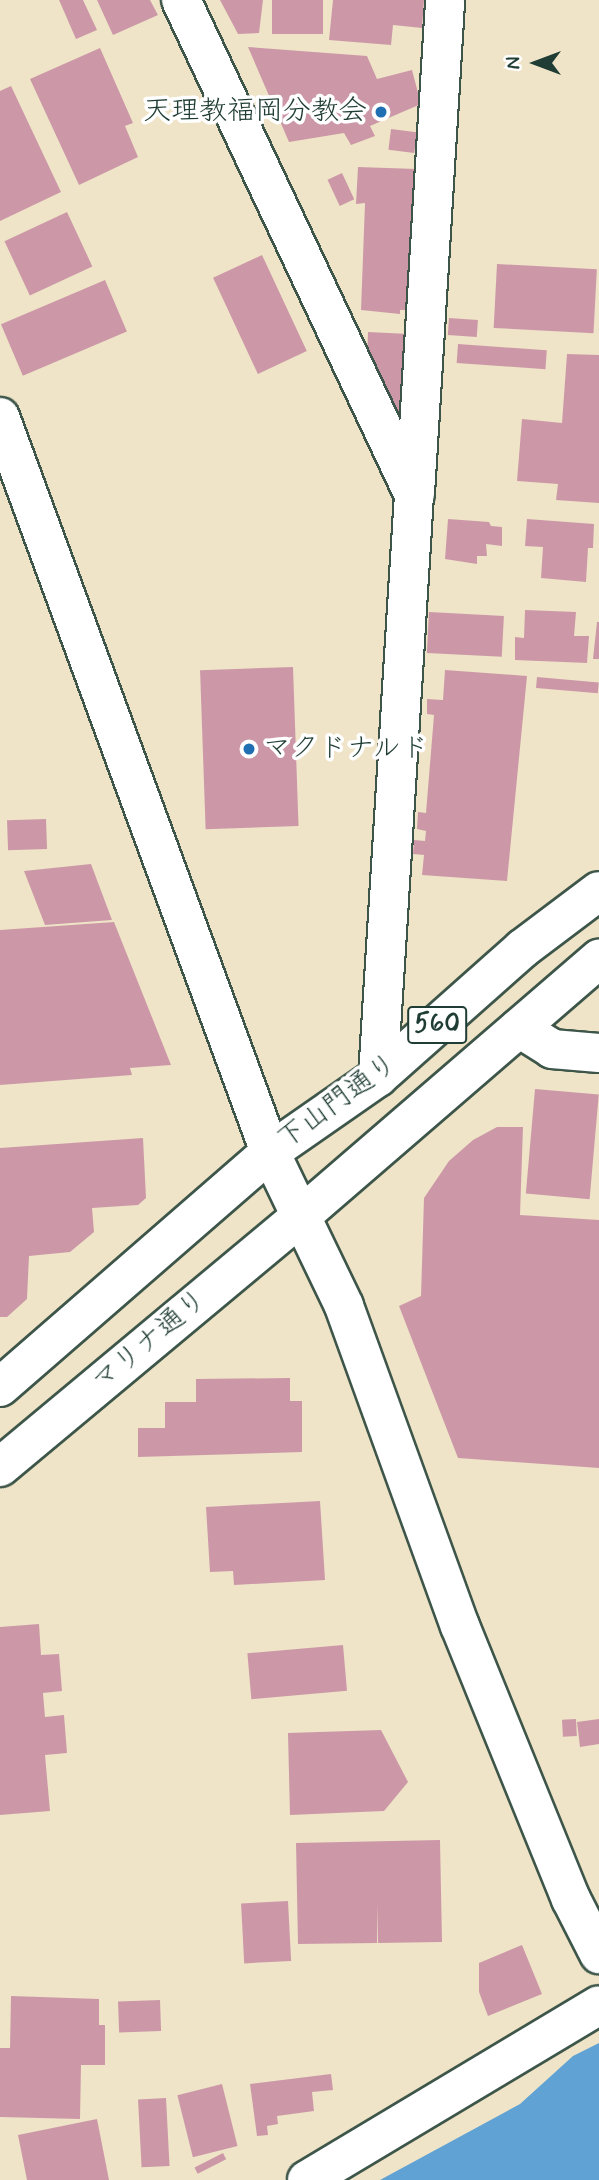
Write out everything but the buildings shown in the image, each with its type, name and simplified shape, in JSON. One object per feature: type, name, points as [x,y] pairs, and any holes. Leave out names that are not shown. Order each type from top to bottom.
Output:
[{"type":"street","points":[[181,0],[414,495]]},
{"type":"street","points":[[378,1077],[445,0]]},
{"type":"street","points":[[2,429],[270,1152],[344,1306],[460,1626],[571,1899],[599,1954]]},
{"type":"street","name":"下山門通り","points":[[270,1152],[378,1077],[523,949],[599,891]]},
{"type":"street","name":"下山門通り","points":[[300,1216],[599,959]]},
{"type":"street","points":[[519,1028],[552,1049],[599,1054]]},
{"type":"street","points":[[0,1387],[270,1152]]},
{"type":"street","name":"マリナ通り","points":[[0,1467],[300,1216]]},
{"type":"street","points":[[307,2180],[599,2005]]},
{"type":"water","points":[[599,2043],[599,2180],[380,2180],[520,2104],[573,2056]]},
{"type":"place","name":"天理教福岡分教会","points":[[381,112]]},
{"type":"place","name":"マクドナルド","points":[[249,749]]}]
